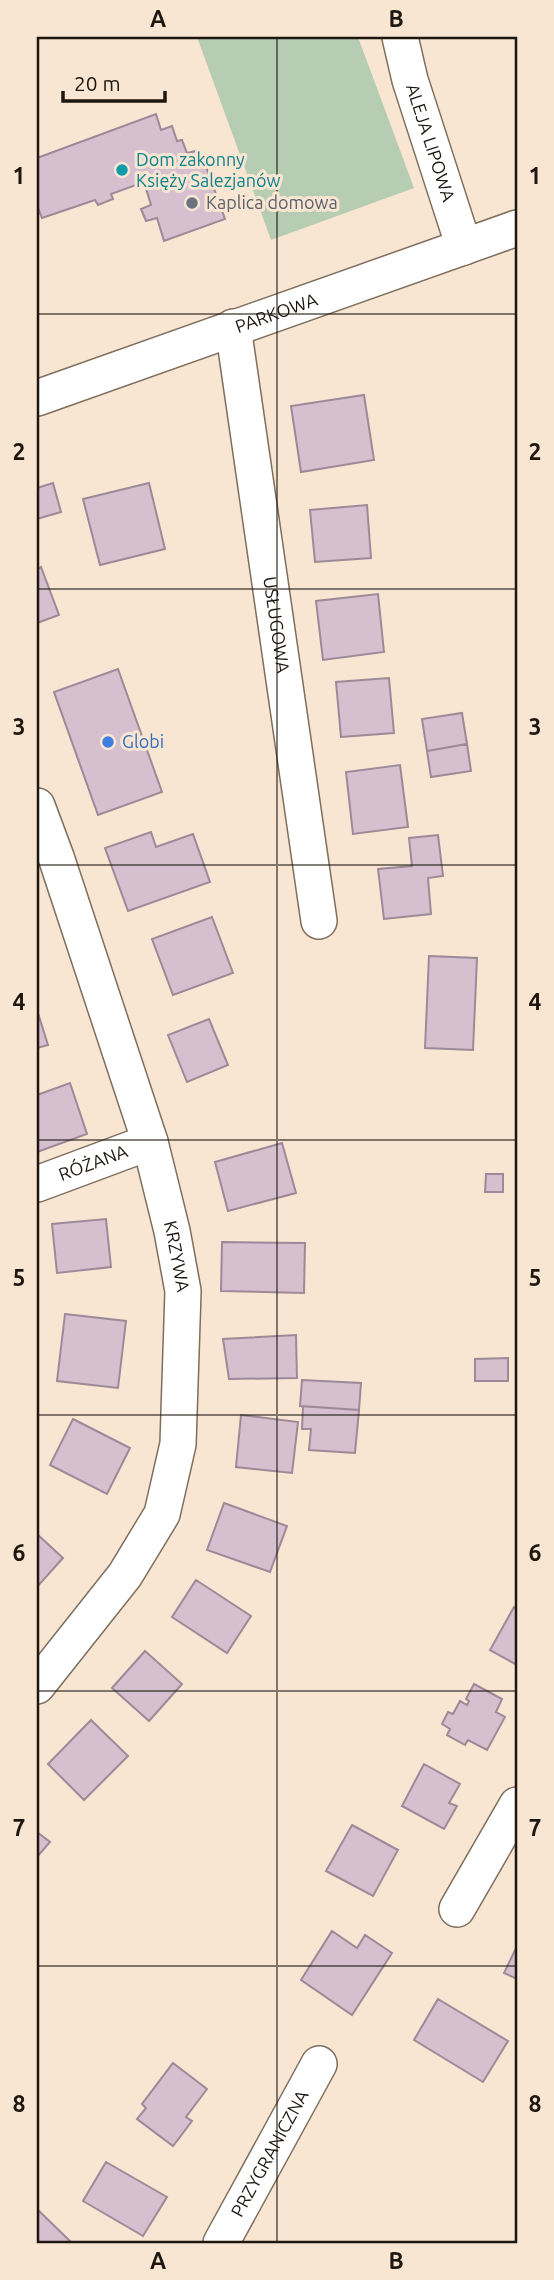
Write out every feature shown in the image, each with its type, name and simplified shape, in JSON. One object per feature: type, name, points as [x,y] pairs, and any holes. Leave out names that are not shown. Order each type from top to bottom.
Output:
[{"type":"street","name":"ALEJA LIPOWA","points":[[400,37],[410,80],[464,247]]},
{"type":"street","name":"PARKOWA","points":[[37,398],[517,228]]},
{"type":"street","name":"USŁUGOWA","points":[[233,327],[319,921]]},
{"type":"street","name":"KRZYWA","points":[[37,806],[149,1142],[172,1231],[183,1291],[178,1444],[162,1514],[125,1575],[37,1686]]},
{"type":"street","name":"RÓŻANA","points":[[37,1184],[149,1142]]},
{"type":"street","points":[[457,1909],[517,1805]]},
{"type":"street","name":"PRZYGRANICZNA","points":[[221,2243],[319,2064]]},
{"type":"green space","points":[[197,37],[358,37],[414,188],[271,240]]},
{"type":"building","name":"Dom zakonny Księży Salezjanów","points":[[156,114],[161,130],[172,126],[177,141],[182,140],[187,153],[200,150],[225,219],[164,241],[157,218],[146,221],[141,209],[151,205],[144,182],[111,194],[113,199],[98,205],[95,200],[42,218],[37,206],[37,158]]},
{"type":"building","points":[[364,395],[374,460],[301,472],[291,406]]},
{"type":"building","points":[[53,483],[61,512],[37,519],[37,488]]},
{"type":"building","points":[[149,483],[165,549],[100,565],[83,499]]},
{"type":"building","points":[[367,505],[371,558],[315,562],[310,510]]},
{"type":"building","points":[[41,567],[59,615],[37,623],[37,569]]},
{"type":"building","points":[[378,594],[384,652],[323,660],[316,601]]},
{"type":"building","name":"Globi","points":[[118,669],[162,792],[98,815],[54,692]]},
{"type":"building","points":[[389,678],[394,733],[341,737],[336,682]]},
{"type":"building","points":[[462,713],[467,744],[427,751],[422,719]]},
{"type":"building","points":[[467,744],[471,771],[431,777],[427,751]]},
{"type":"building","points":[[400,765],[408,827],[353,834],[346,772]]},
{"type":"building","points":[[151,832],[156,847],[193,834],[210,882],[128,911],[105,848]]},
{"type":"building","points":[[438,835],[443,876],[428,878],[431,914],[384,919],[378,869],[412,866],[409,838]]},
{"type":"building","points":[[212,917],[233,973],[173,995],[152,939]]},
{"type":"building","points":[[429,956],[477,958],[473,1050],[425,1048]]},
{"type":"building","points":[[37,1010],[48,1045],[37,1048]]},
{"type":"building","points":[[209,1019],[228,1065],[187,1082],[168,1035]]},
{"type":"building","points":[[70,1083],[87,1134],[37,1152],[37,1095]]},
{"type":"building","points":[[282,1143],[296,1193],[228,1211],[215,1162]]},
{"type":"building","points":[[486,1174],[503,1174],[503,1192],[485,1192]]},
{"type":"building","points":[[106,1219],[111,1267],[57,1273],[52,1224]]},
{"type":"building","points":[[222,1242],[305,1243],[304,1293],[221,1291]]},
{"type":"building","points":[[65,1314],[126,1321],[118,1388],[57,1381]]},
{"type":"building","points":[[296,1335],[297,1378],[229,1379],[223,1339]]},
{"type":"building","points":[[508,1358],[508,1381],[475,1381],[475,1359]]},
{"type":"building","points":[[302,1380],[361,1383],[359,1410],[300,1406]]},
{"type":"building","points":[[300,1406],[359,1410],[355,1453],[309,1450],[311,1429],[302,1429],[303,1407]]},
{"type":"building","points":[[241,1415],[298,1422],[292,1473],[236,1467]]},
{"type":"building","points":[[73,1419],[130,1448],[107,1494],[50,1465]]},
{"type":"building","points":[[224,1503],[287,1526],[270,1572],[207,1550]]},
{"type":"building","points":[[37,1534],[63,1558],[37,1587]]},
{"type":"building","points":[[196,1580],[251,1616],[227,1653],[172,1617]]},
{"type":"building","points":[[514,1607],[517,1609],[517,1665],[490,1650]]},
{"type":"building","points":[[145,1651],[182,1684],[149,1721],[112,1688]]},
{"type":"building","points":[[474,1684],[502,1699],[496,1712],[505,1717],[487,1750],[468,1740],[465,1745],[447,1735],[450,1729],[442,1724],[448,1712],[453,1714],[460,1701],[467,1705],[469,1701],[466,1699]]},
{"type":"building","points":[[91,1720],[128,1756],[84,1800],[48,1764]]},
{"type":"building","points":[[424,1764],[460,1784],[449,1803],[457,1806],[444,1829],[402,1806]]},
{"type":"building","points":[[352,1825],[398,1850],[373,1896],[326,1871]]},
{"type":"building","points":[[37,1832],[50,1842],[37,1857]]},
{"type":"building","points":[[332,1931],[357,1948],[365,1935],[392,1953],[352,2015],[301,1980]]},
{"type":"building","points":[[517,1946],[517,1979],[504,1973]]},
{"type":"building","points":[[438,1999],[508,2041],[483,2082],[414,2040]]},
{"type":"building","points":[[173,2063],[207,2089],[186,2117],[192,2121],[173,2146],[137,2119],[146,2108],[142,2104]]},
{"type":"building","points":[[106,2162],[167,2197],[143,2236],[83,2201]]},
{"type":"building","points":[[37,2209],[72,2243],[37,2243]]},
{"type":"place","name":"Dom zakonny Księży Salezjanów","points":[[122,170]]},
{"type":"place","name":"Kaplica domowa","points":[[192,203]]},
{"type":"place","name":"Globi","points":[[108,742]]}]
